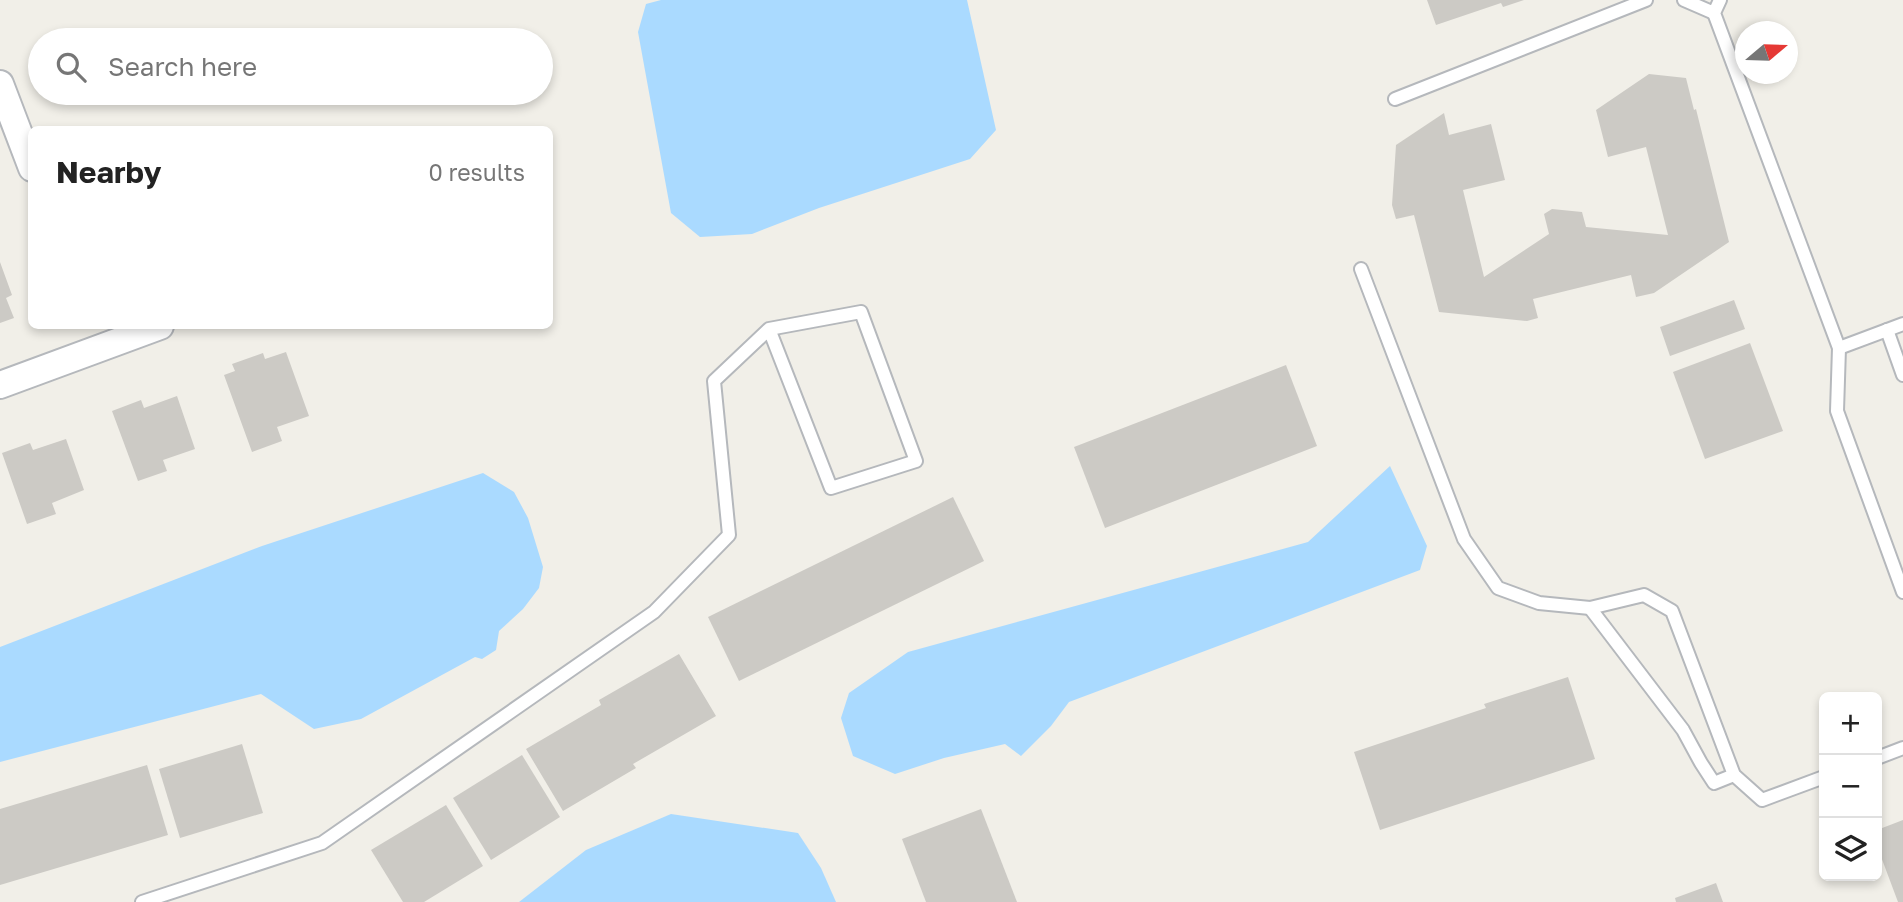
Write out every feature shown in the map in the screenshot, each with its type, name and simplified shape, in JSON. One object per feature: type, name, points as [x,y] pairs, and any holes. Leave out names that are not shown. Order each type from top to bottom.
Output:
[{"type":"street","points":[[0,84],[28,157]]},
{"type":"street","points":[[0,385],[95,337],[142,329]]},
{"type":"lane","points":[[1395,99],[1646,0]]},
{"type":"lane","points":[[1684,0],[1714,13]]},
{"type":"lane","points":[[1720,0],[1714,13],[1839,348],[1837,411],[1903,592]]},
{"type":"lane","points":[[1361,269],[1464,539],[1498,588],[1539,603],[1590,608],[1644,594],[1672,611],[1734,775],[1762,800],[1819,779]]},
{"type":"lane","points":[[142,902],[322,843],[654,612],[729,535],[714,381],[769,329],[862,312],[916,461],[831,488],[769,329]]},
{"type":"lane","points":[[1839,348],[1903,324]]},
{"type":"lane","points":[[1887,330],[1903,375]]},
{"type":"lane","points":[[1590,608],[1683,730],[1714,783],[1734,775]]},
{"type":"lane","points":[[1882,756],[1903,748]]},
{"type":"water","points":[[661,0],[967,0],[996,130],[970,159],[819,208],[752,234],[700,237],[671,213],[638,32],[646,4]]},
{"type":"water","points":[[1390,466],[1427,546],[1420,570],[1069,702],[1051,726],[1021,756],[1005,744],[944,758],[895,774],[853,756],[841,718],[849,693],[908,652],[1308,542]]},
{"type":"water","points":[[483,473],[514,492],[528,518],[543,567],[539,588],[523,609],[499,631],[496,650],[482,659],[475,657],[361,719],[314,729],[261,694],[0,762],[0,647],[262,546]]},
{"type":"water","points":[[671,814],[798,833],[821,868],[836,902],[519,902],[586,850]]},
{"type":"building","points":[[1427,0],[1524,0],[1503,7],[1501,3],[1436,25]]},
{"type":"building","points":[[1649,74],[1686,78],[1729,242],[1654,293],[1636,297],[1631,275],[1533,299],[1538,318],[1527,321],[1439,312],[1414,215],[1396,219],[1392,205],[1396,145],[1444,113],[1449,135],[1491,124],[1505,180],[1463,190],[1484,277],[1549,234],[1544,214],[1552,209],[1582,212],[1586,227],[1668,235],[1646,147],[1608,157],[1596,110]]},
{"type":"building","points":[[0,262],[12,295],[6,298],[14,318],[0,323]]},
{"type":"building","points":[[1734,300],[1745,329],[1670,356],[1660,327]]},
{"type":"building","points":[[1750,343],[1783,431],[1705,459],[1673,372]]},
{"type":"building","points":[[286,352],[309,416],[277,427],[282,441],[252,452],[224,375],[235,371],[232,364],[263,353],[265,359]]},
{"type":"building","points":[[1286,365],[1317,446],[1105,528],[1074,447]]},
{"type":"building","points":[[177,396],[195,449],[163,460],[167,471],[138,481],[112,411],[141,400],[144,408]]},
{"type":"building","points":[[66,439],[84,490],[52,503],[56,514],[27,524],[2,453],[30,443],[33,450]]},
{"type":"building","points":[[953,497],[984,561],[739,681],[708,617]]},
{"type":"building","points":[[679,654],[716,716],[633,764],[636,768],[563,811],[526,749],[601,705],[599,700]]},
{"type":"building","points":[[1568,677],[1595,759],[1380,830],[1354,752],[1486,708],[1484,704]]},
{"type":"building","points":[[242,744],[263,813],[180,838],[159,769]]},
{"type":"building","points":[[522,755],[560,817],[491,860],[453,798]]},
{"type":"building","points":[[147,765],[168,835],[0,885],[0,809]]},
{"type":"building","points":[[446,805],[483,866],[424,902],[403,902],[371,850]]},
{"type":"building","points":[[981,809],[1017,902],[926,902],[902,839]]},
{"type":"building","points":[[1903,820],[1903,902],[1898,902],[1882,859],[1882,828]]},
{"type":"building","points":[[1716,883],[1723,902],[1676,902],[1675,898]]}]
